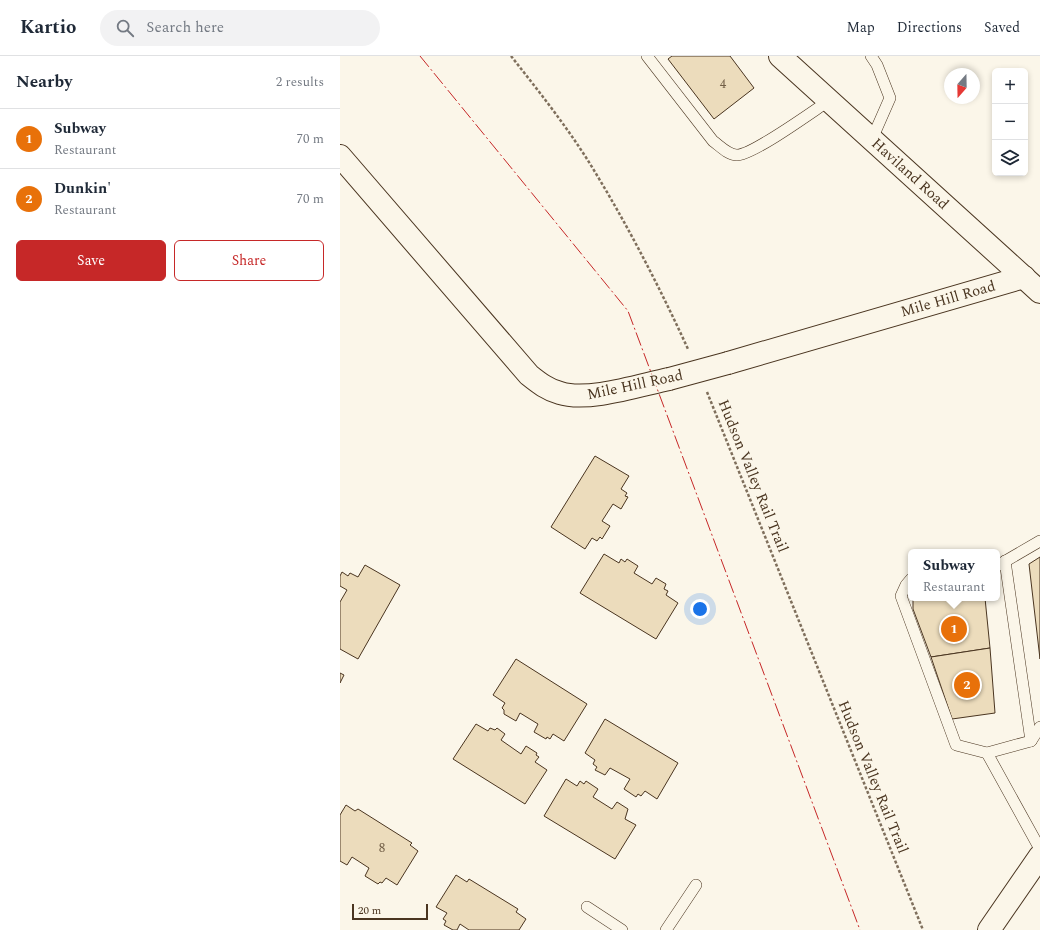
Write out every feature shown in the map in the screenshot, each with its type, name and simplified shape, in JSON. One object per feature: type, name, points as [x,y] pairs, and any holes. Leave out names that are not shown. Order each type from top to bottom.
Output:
[{"type":"main road","name":"Haviland Road","points":[[780,56],[1040,292]]},
{"type":"main road","name":"Mile Hill Road","points":[[340,156],[529,375],[544,387],[561,394],[581,397],[669,378],[728,363],[1024,277]]},
{"type":"main road","points":[[989,930],[1040,856]]},
{"type":"lane","points":[[647,56],[713,141],[724,150],[736,155],[746,153],[759,146],[830,100]]},
{"type":"lane","points":[[871,56],[877,65],[890,98],[872,139]]},
{"type":"lane","points":[[1031,741],[1001,563],[1040,542]]},
{"type":"lane","points":[[908,583],[901,596],[956,745],[987,753],[1031,741],[1040,727]]},
{"type":"lane","points":[[987,753],[1040,848]]},
{"type":"lane","points":[[666,930],[696,886]]},
{"type":"lane","points":[[587,907],[622,930]]},
{"type":"path","points":[[511,56],[542,96],[586,158],[660,289],[690,352]]},
{"type":"path","name":"Hudson Valley Rail Trail","points":[[704,387],[923,930]]},
{"type":"building","points":[[672,56],[730,56],[754,88],[714,119],[668,59]]},
{"type":"building","points":[[595,456],[629,476],[621,489],[627,493],[625,496],[628,497],[621,509],[613,504],[602,521],[610,526],[602,539],[600,537],[597,541],[592,538],[585,549],[551,527]]},
{"type":"building","points":[[604,554],[619,563],[621,559],[625,562],[627,559],[638,566],[634,573],[652,584],[656,578],[666,584],[664,589],[668,591],[666,595],[678,603],[656,639],[580,593]]},
{"type":"building","points":[[1040,557],[1040,659],[1029,564]]},
{"type":"building","points":[[365,565],[400,585],[358,659],[340,649],[340,602],[347,590],[340,586],[340,576],[342,572],[348,576],[350,573],[358,577]]},
{"type":"building","points":[[913,601],[985,601],[990,648],[931,657],[913,609]]},
{"type":"building","points":[[990,648],[995,713],[952,719],[931,657]]},
{"type":"building","points":[[516,659],[587,704],[564,741],[553,734],[550,739],[547,737],[546,739],[534,732],[538,724],[520,713],[516,721],[504,714],[504,710],[502,708],[505,703],[493,695]]},
{"type":"building","points":[[340,673],[344,675],[340,683]]},
{"type":"building","points":[[605,719],[678,763],[657,799],[645,791],[641,796],[638,794],[636,797],[624,789],[630,779],[610,768],[605,775],[595,770],[597,767],[593,764],[595,760],[585,753]]},
{"type":"building","points":[[476,724],[488,731],[490,728],[495,730],[497,728],[505,734],[501,740],[521,754],[526,746],[537,753],[536,755],[539,757],[535,762],[547,770],[525,804],[453,759]]},
{"type":"building","points":[[566,779],[577,786],[580,781],[584,784],[586,781],[598,789],[593,797],[612,809],[617,802],[628,809],[625,819],[636,825],[615,859],[544,816]]},
{"type":"building","points":[[346,805],[355,811],[358,809],[412,843],[410,845],[418,851],[397,885],[386,878],[382,883],[380,882],[378,884],[365,876],[369,868],[352,857],[347,865],[340,861],[340,815]]},
{"type":"building","points":[[456,875],[467,882],[469,879],[518,909],[516,912],[526,919],[519,930],[469,930],[460,924],[457,930],[453,930],[444,925],[446,921],[443,919],[447,913],[436,907]]},
{"type":"power","points":[[420,56],[628,311],[860,930]]},
{"type":"place","name":"Subway","points":[[954,629]]},
{"type":"place","name":"Dunkin'","points":[[967,685]]}]
